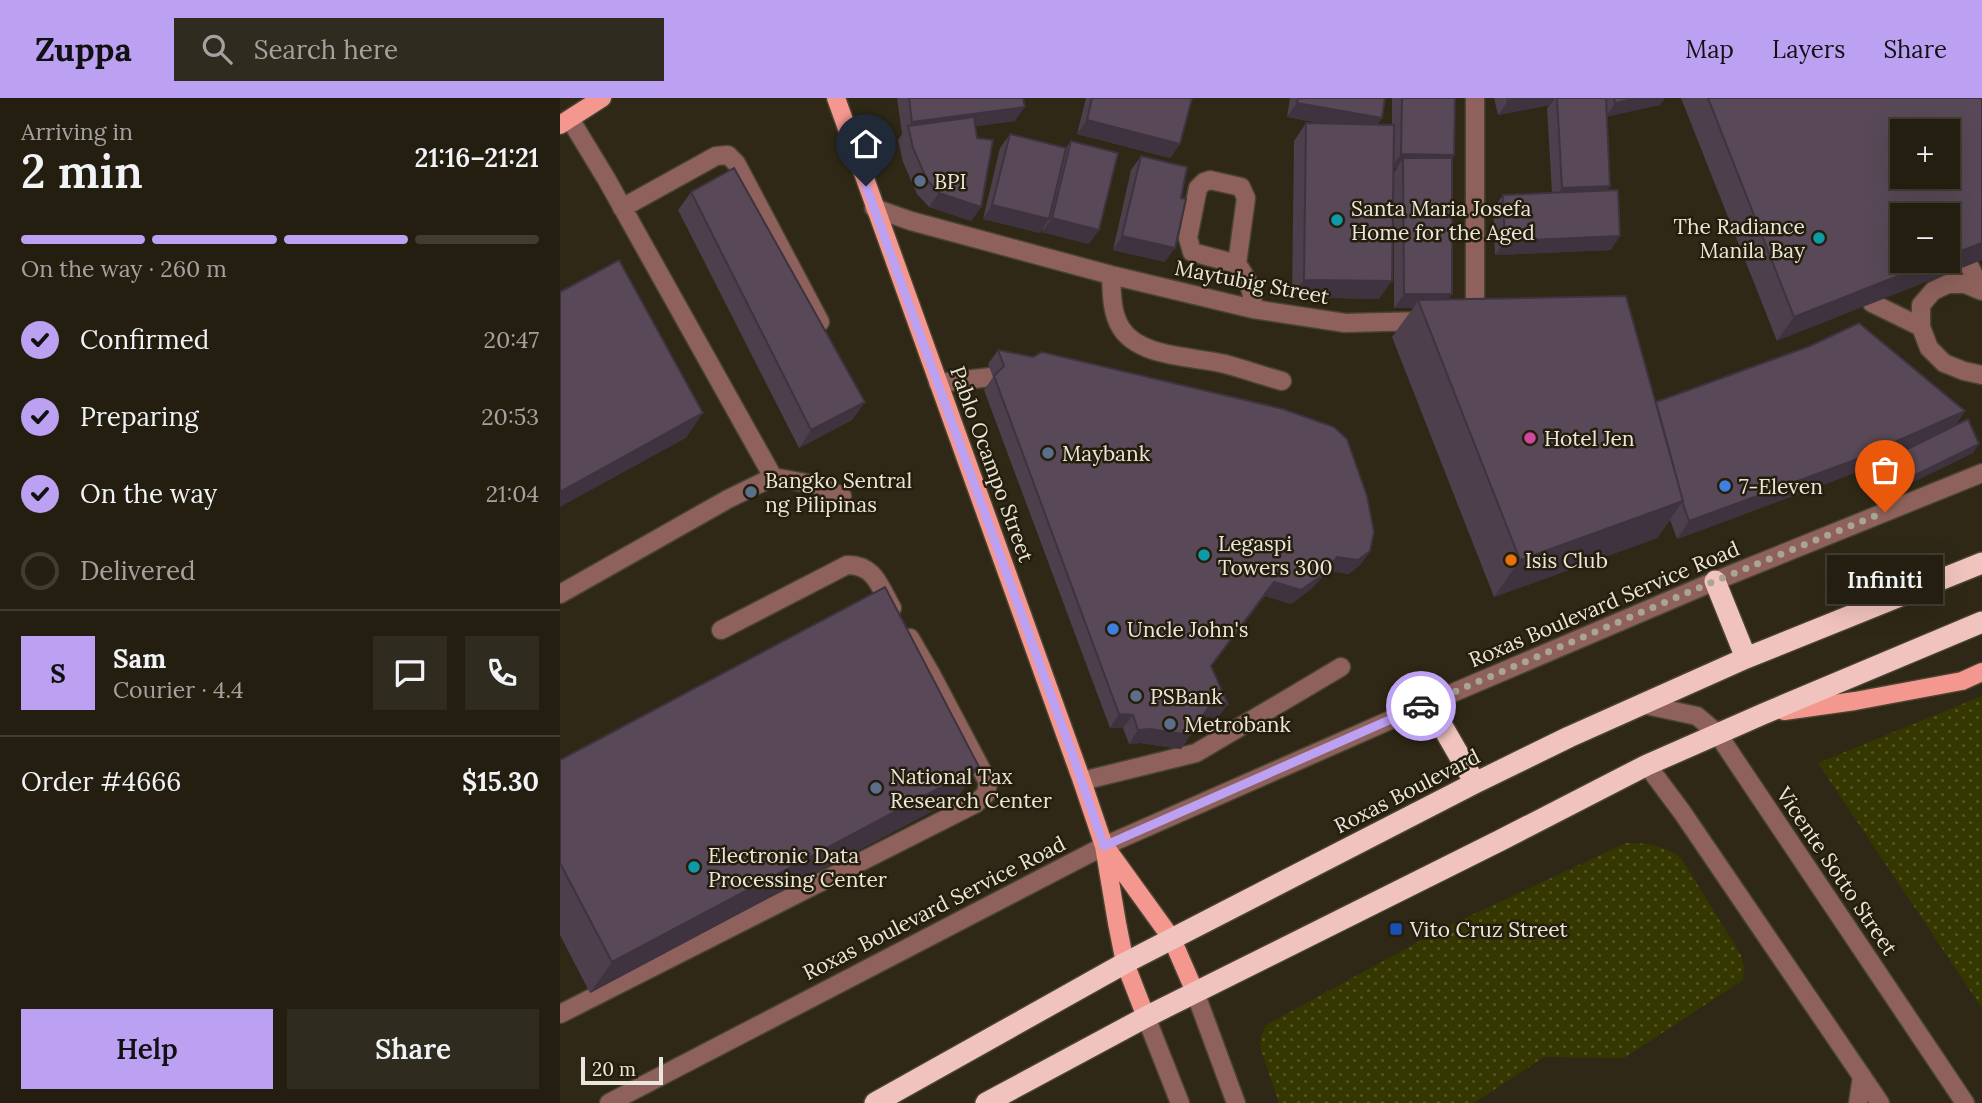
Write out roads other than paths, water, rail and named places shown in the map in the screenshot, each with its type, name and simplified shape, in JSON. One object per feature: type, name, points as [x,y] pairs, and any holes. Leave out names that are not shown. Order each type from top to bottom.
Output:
[{"type":"highway","name":"Roxas Boulevard","points":[[875,1103],[1125,963],[1569,737],[1746,658],[1982,564]]},
{"type":"highway","points":[[1715,581],[1746,658]]},
{"type":"highway","points":[[986,1103],[1146,1017],[1647,765],[1763,713],[1982,622]]},
{"type":"highway","points":[[1429,703],[1475,783]]},
{"type":"main road","points":[[565,122],[602,98]]},
{"type":"main road","name":"Pablo Ocampo Street","points":[[836,98],[1082,780],[1104,846],[1125,963],[1146,1017]]},
{"type":"main road","points":[[1763,713],[1855,701],[1962,681],[1982,673]]},
{"type":"main road","name":"Pablo Ocampo Street","points":[[1104,846],[1172,939],[1195,992]]},
{"type":"street","name":"Maytubig Street","points":[[874,208],[1111,275],[1253,309],[1345,323],[1468,320],[1475,98]]},
{"type":"street","points":[[565,122],[622,208],[772,477]]},
{"type":"street","points":[[622,208],[716,156],[729,155],[736,163],[820,322]]},
{"type":"street","points":[[1237,264],[1246,198],[1244,191],[1241,187],[1210,180],[1204,182],[1198,188],[1188,238],[1192,252],[1237,264],[1253,293],[1253,309]]},
{"type":"street","points":[[1969,265],[1982,290]]},
{"type":"street","points":[[1111,275],[1112,305],[1120,327],[1134,342],[1166,354],[1224,364],[1282,381]]},
{"type":"street","points":[[1982,290],[1965,284],[1948,284],[1933,291],[1921,305],[1921,327],[1929,348],[1944,363],[1982,375]]},
{"type":"street","points":[[1872,303],[1921,327]]},
{"type":"street","points":[[938,383],[991,377]]},
{"type":"street","name":"Roxas Boulevard Service Road","points":[[609,1103],[1104,846],[1715,581],[1982,473]]},
{"type":"street","points":[[560,594],[772,477],[817,485],[842,496]]},
{"type":"street","points":[[560,1014],[975,804],[986,794],[988,782],[944,698],[869,570],[857,565],[847,565],[721,630]]},
{"type":"street","points":[[1082,780],[1196,753],[1342,667]]},
{"type":"street","name":"Vicente Sotto Street","points":[[1641,704],[1698,716],[1717,733],[1965,1103]]},
{"type":"street","points":[[1647,765],[1682,812],[1880,1103]]},
{"type":"street","points":[[1195,992],[1236,1103]]},
{"type":"street","points":[[1146,1017],[1180,1103]]},
{"type":"street","points":[[1858,1103],[1862,1076]]},
{"type":"place","name":"BPI","points":[[920,181]]},
{"type":"place","name":"Santa Maria Josefa Home for the Aged","points":[[1337,220]]},
{"type":"place","name":"The Radiance Manila Bay","points":[[1819,238]]},
{"type":"place","name":"Hotel Jen","points":[[1530,438]]},
{"type":"place","name":"Maybank","points":[[1048,453]]},
{"type":"place","name":"7-Eleven","points":[[1725,486]]},
{"type":"place","name":"Bangko Sentral ng Pilipinas","points":[[751,492]]},
{"type":"place","name":"Infiniti","points":[[1885,512]]},
{"type":"place","name":"Legaspi Towers 300","points":[[1204,555]]},
{"type":"place","name":"Isis Club","points":[[1511,560]]},
{"type":"place","name":"Uncle John's","points":[[1113,629]]},
{"type":"place","name":"PSBank","points":[[1136,696]]},
{"type":"place","name":"Metrobank","points":[[1170,724]]},
{"type":"place","name":"National Tax Research Center","points":[[876,788]]},
{"type":"place","name":"Electronic Data Processing Center","points":[[694,867]]},
{"type":"place","name":"Vito Cruz Street","points":[[1396,929]]}]
